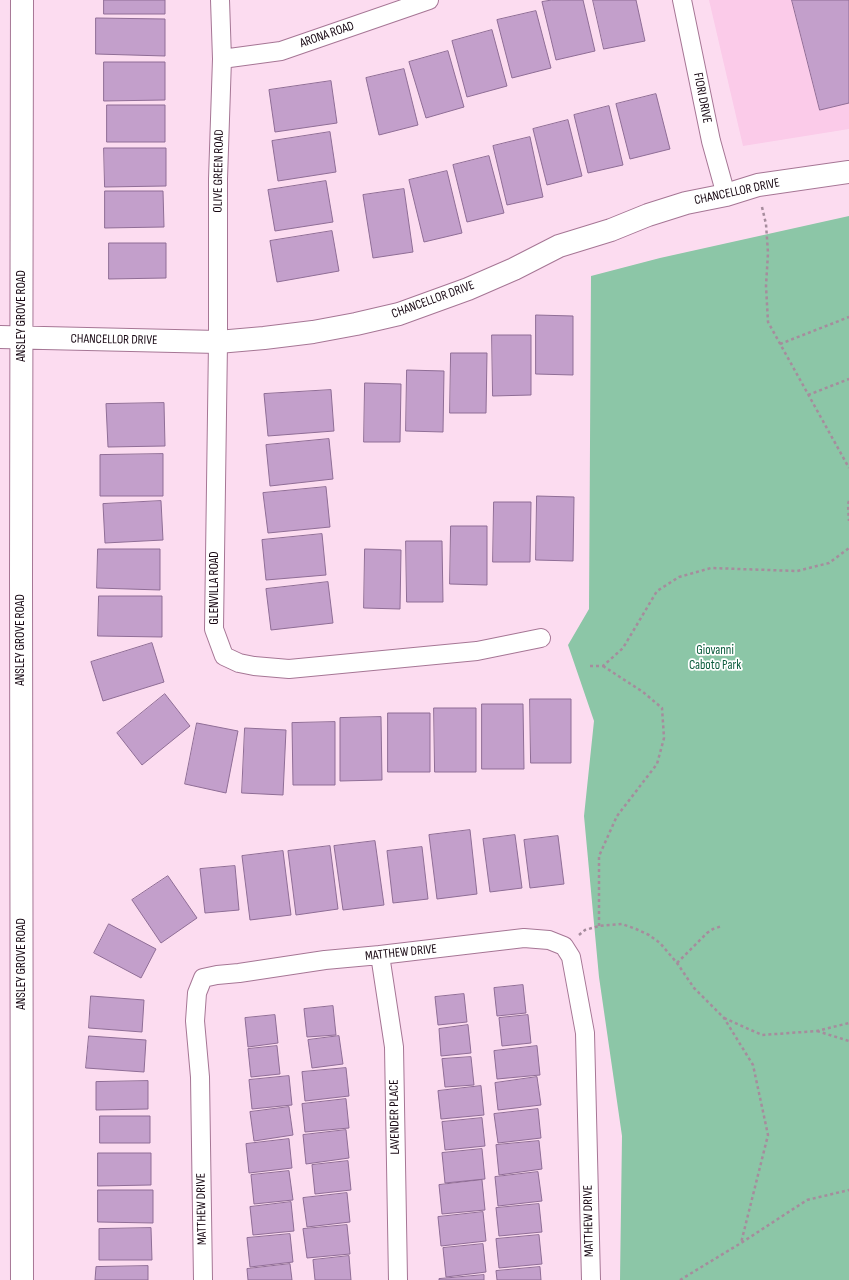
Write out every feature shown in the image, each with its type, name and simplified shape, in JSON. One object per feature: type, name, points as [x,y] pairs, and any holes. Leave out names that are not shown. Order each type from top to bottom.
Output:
[{"type":"street","name":"ANSLEY GROVE ROAD","points":[[22,0],[22,1280]]},
{"type":"street","name":"OLIVE GREEN ROAD","points":[[218,342],[218,179],[222,59],[220,0]]},
{"type":"street","name":"ARONA ROAD","points":[[222,59],[281,51],[429,0]]},
{"type":"street","name":"FIORI DRIVE","points":[[682,0],[711,141],[726,195]]},
{"type":"street","name":"CHANCELLOR DRIVE","points":[[0,337],[218,342],[313,332],[356,324],[399,314],[468,289],[514,269],[559,246],[610,230],[648,215],[686,203],[726,195],[758,185],[849,172]]},
{"type":"street","name":"GLENVILLA ROAD","points":[[218,342],[214,629],[224,656],[239,663],[254,666],[289,669],[477,651],[541,638]]},
{"type":"street","name":"MATTHEW DRIVE","points":[[203,1280],[200,1077],[195,1021],[197,993],[203,978],[217,974],[325,960],[524,938],[549,940],[564,946],[571,957],[585,1033],[591,1280]]},
{"type":"street","name":"LAVENDER PLACE","points":[[380,955],[394,1047],[398,1280]]},
{"type":"path","points":[[758,185],[766,224],[768,253],[766,286],[768,322],[849,468]]},
{"type":"path","points":[[780,344],[849,317]]},
{"type":"path","points":[[808,395],[849,379]]},
{"type":"path","points":[[849,501],[849,521]]},
{"type":"path","points":[[603,666],[623,648],[657,591],[679,577],[711,568],[797,571],[829,563],[849,548]]},
{"type":"path","points":[[590,666],[603,666],[643,692],[662,708],[664,738],[657,764],[617,816],[599,856],[599,926]]},
{"type":"path","points":[[564,946],[585,930],[599,926],[622,924],[649,935],[660,943],[677,963],[694,988],[724,1018],[753,1064],[768,1135],[741,1243]]},
{"type":"path","points":[[677,963],[708,933],[713,929],[722,926]]},
{"type":"path","points":[[724,1018],[762,1035],[817,1031],[849,1024]]},
{"type":"path","points":[[817,1031],[849,1041]]},
{"type":"path","points":[[680,1280],[741,1243],[807,1200],[849,1190]]},
{"type":"shaded area","points":[[709,0],[849,0],[849,129],[743,146]]},
{"type":"green space","name":"Giovanni Caboto Park","points":[[849,216],[849,1280],[620,1280],[622,1136],[599,977],[584,816],[594,721],[568,645],[589,609],[591,276],[660,258]]},
{"type":"building","points":[[104,0],[165,0],[165,14],[104,14]]},
{"type":"building","points":[[552,0],[583,0],[595,51],[556,60],[542,2]]},
{"type":"building","points":[[593,0],[636,0],[645,41],[604,49]]},
{"type":"building","points":[[792,0],[849,0],[849,103],[820,110]]},
{"type":"building","points":[[536,11],[551,68],[512,78],[497,20]]},
{"type":"building","points":[[96,18],[165,19],[165,56],[96,54]]},
{"type":"building","points":[[492,30],[507,86],[467,97],[452,41]]},
{"type":"building","points":[[448,51],[464,107],[426,118],[409,62]]},
{"type":"building","points":[[104,62],[165,62],[165,100],[104,101]]},
{"type":"building","points":[[404,69],[418,125],[379,135],[366,78]]},
{"type":"building","points":[[331,81],[337,123],[275,132],[269,90]]},
{"type":"building","points":[[656,94],[670,149],[630,159],[616,104]]},
{"type":"building","points":[[107,105],[165,105],[165,142],[107,142]]},
{"type":"building","points":[[609,106],[623,165],[588,173],[574,115]]},
{"type":"building","points":[[568,120],[582,176],[547,185],[533,129]]},
{"type":"building","points":[[330,132],[336,172],[278,181],[272,141]]},
{"type":"building","points":[[530,137],[543,197],[507,205],[493,146]]},
{"type":"building","points":[[104,148],[166,148],[166,186],[105,187]]},
{"type":"building","points":[[489,156],[504,213],[467,222],[453,165]]},
{"type":"building","points":[[447,171],[462,233],[424,242],[409,180]]},
{"type":"building","points":[[326,181],[333,222],[275,231],[268,190]]},
{"type":"building","points":[[404,189],[413,252],[373,258],[363,195]]},
{"type":"building","points":[[105,191],[163,191],[164,227],[105,228]]},
{"type":"building","points":[[332,231],[339,271],[277,282],[270,241]]},
{"type":"building","points":[[109,243],[166,243],[166,278],[109,279]]},
{"type":"building","points":[[536,315],[573,316],[573,375],[536,374]]},
{"type":"building","points":[[492,335],[531,335],[531,395],[493,396]]},
{"type":"building","points":[[451,353],[487,353],[486,413],[450,413]]},
{"type":"building","points":[[407,370],[444,371],[443,432],[406,431]]},
{"type":"building","points":[[365,383],[401,384],[400,442],[364,442]]},
{"type":"building","points":[[331,390],[334,431],[268,436],[264,394]]},
{"type":"building","points":[[164,403],[165,446],[108,447],[106,404]]},
{"type":"building","points":[[329,439],[333,479],[270,486],[266,445]]},
{"type":"building","points":[[163,454],[163,496],[100,496],[100,455]]},
{"type":"building","points":[[326,487],[330,527],[268,533],[263,493]]},
{"type":"building","points":[[537,496],[574,497],[573,561],[536,560]]},
{"type":"building","points":[[161,501],[163,540],[105,543],[103,504]]},
{"type":"building","points":[[494,502],[531,502],[530,562],[493,562]]},
{"type":"building","points":[[451,526],[487,526],[487,585],[450,584]]},
{"type":"building","points":[[322,534],[326,575],[266,580],[262,540]]},
{"type":"building","points":[[406,541],[442,541],[443,602],[407,602]]},
{"type":"building","points":[[98,549],[160,549],[160,590],[97,588]]},
{"type":"building","points":[[365,549],[401,550],[400,609],[364,608]]},
{"type":"building","points":[[328,582],[333,623],[271,630],[266,589]]},
{"type":"building","points":[[99,596],[162,596],[162,637],[98,636]]},
{"type":"building","points":[[152,643],[164,682],[103,701],[91,662]]},
{"type":"building","points":[[165,694],[190,726],[142,765],[117,733]]},
{"type":"building","points":[[530,699],[571,699],[571,763],[531,763]]},
{"type":"building","points":[[482,704],[523,704],[524,769],[482,769]]},
{"type":"building","points":[[434,708],[476,708],[476,772],[435,772]]},
{"type":"building","points":[[388,713],[430,713],[430,772],[388,772]]},
{"type":"building","points":[[381,717],[382,780],[340,781],[340,718]]},
{"type":"building","points":[[335,722],[335,785],[293,785],[292,723]]},
{"type":"building","points":[[197,723],[238,731],[226,793],[185,784]]},
{"type":"building","points":[[245,728],[286,730],[283,795],[242,793]]},
{"type":"building","points":[[470,830],[477,894],[437,899],[429,835]]},
{"type":"building","points":[[515,835],[522,888],[490,892],[483,839]]},
{"type":"building","points":[[558,836],[564,884],[530,888],[524,840]]},
{"type":"building","points":[[375,841],[384,905],[343,910],[334,846]]},
{"type":"building","points":[[330,846],[338,909],[296,915],[288,851]]},
{"type":"building","points":[[422,847],[428,899],[393,903],[387,851]]},
{"type":"building","points":[[283,851],[291,915],[250,920],[242,856]]},
{"type":"building","points":[[235,866],[239,910],[205,913],[200,869]]},
{"type":"building","points":[[168,876],[197,918],[161,943],[132,900]]},
{"type":"building","points":[[109,924],[156,949],[141,978],[94,953]]},
{"type":"building","points":[[523,985],[526,1013],[497,1016],[494,988]]},
{"type":"building","points":[[464,994],[467,1022],[438,1025],[435,997]]},
{"type":"building","points":[[91,996],[144,1000],[142,1032],[89,1028]]},
{"type":"building","points":[[333,1006],[336,1035],[307,1037],[304,1009]]},
{"type":"building","points":[[275,1015],[278,1043],[248,1047],[245,1018]]},
{"type":"building","points":[[528,1015],[531,1043],[502,1046],[499,1018]]},
{"type":"building","points":[[468,1025],[471,1053],[441,1056],[439,1029]]},
{"type":"building","points":[[89,1036],[146,1040],[144,1072],[86,1068]]},
{"type":"building","points":[[339,1036],[343,1064],[312,1068],[308,1040]]},
{"type":"building","points":[[277,1046],[280,1074],[251,1077],[248,1049]]},
{"type":"building","points":[[537,1046],[540,1075],[497,1079],[494,1051]]},
{"type":"building","points":[[471,1057],[474,1085],[445,1087],[442,1059]]},
{"type":"building","points":[[346,1068],[349,1096],[305,1101],[302,1072]]},
{"type":"building","points":[[289,1076],[292,1105],[252,1109],[249,1080]]},
{"type":"building","points":[[537,1077],[541,1105],[498,1110],[495,1083]]},
{"type":"building","points":[[148,1081],[148,1109],[96,1110],[96,1082]]},
{"type":"building","points":[[481,1086],[484,1115],[441,1119],[438,1091]]},
{"type":"building","points":[[346,1099],[349,1128],[305,1132],[302,1104]]},
{"type":"building","points":[[289,1107],[293,1135],[254,1141],[250,1112]]},
{"type":"building","points":[[538,1109],[541,1138],[498,1143],[494,1114]]},
{"type":"building","points":[[100,1116],[150,1116],[150,1143],[100,1143]]},
{"type":"building","points":[[482,1118],[485,1146],[445,1150],[442,1122]]},
{"type":"building","points":[[346,1130],[349,1158],[306,1164],[303,1135]]},
{"type":"building","points":[[289,1139],[292,1168],[249,1173],[246,1144]]},
{"type":"building","points":[[539,1141],[542,1169],[499,1175],[496,1145]]},
{"type":"building","points":[[482,1149],[485,1179],[445,1183],[442,1153]]},
{"type":"building","points":[[98,1153],[151,1153],[151,1185],[98,1186]]},
{"type":"building","points":[[348,1161],[351,1190],[315,1194],[312,1165]]},
{"type":"building","points":[[289,1171],[293,1200],[254,1204],[251,1175]]},
{"type":"building","points":[[538,1172],[542,1201],[498,1206],[495,1177]]},
{"type":"building","points":[[482,1180],[485,1210],[442,1214],[439,1185]]},
{"type":"building","points":[[98,1190],[153,1190],[153,1223],[98,1222]]},
{"type":"building","points":[[347,1193],[350,1222],[307,1227],[303,1198]]},
{"type":"building","points":[[291,1202],[294,1231],[253,1235],[250,1207]]},
{"type":"building","points":[[539,1204],[542,1232],[499,1236],[496,1208]]},
{"type":"building","points":[[483,1212],[486,1241],[441,1246],[438,1217]]},
{"type":"building","points":[[347,1225],[350,1254],[307,1258],[303,1229]]},
{"type":"building","points":[[151,1228],[152,1260],[99,1260],[99,1229]]},
{"type":"building","points":[[290,1234],[293,1262],[250,1267],[247,1238]]},
{"type":"building","points":[[539,1235],[542,1264],[499,1268],[496,1239]]},
{"type":"building","points":[[483,1244],[486,1272],[446,1277],[443,1248]]},
{"type":"building","points":[[349,1256],[351,1280],[315,1280],[313,1260]]},
{"type":"building","points":[[290,1264],[292,1280],[248,1280],[247,1269]]},
{"type":"building","points":[[148,1266],[148,1280],[95,1280],[96,1267]]},
{"type":"building","points":[[540,1267],[541,1280],[497,1280],[496,1271]]},
{"type":"building","points":[[484,1275],[484,1280],[439,1280],[439,1279]]}]
